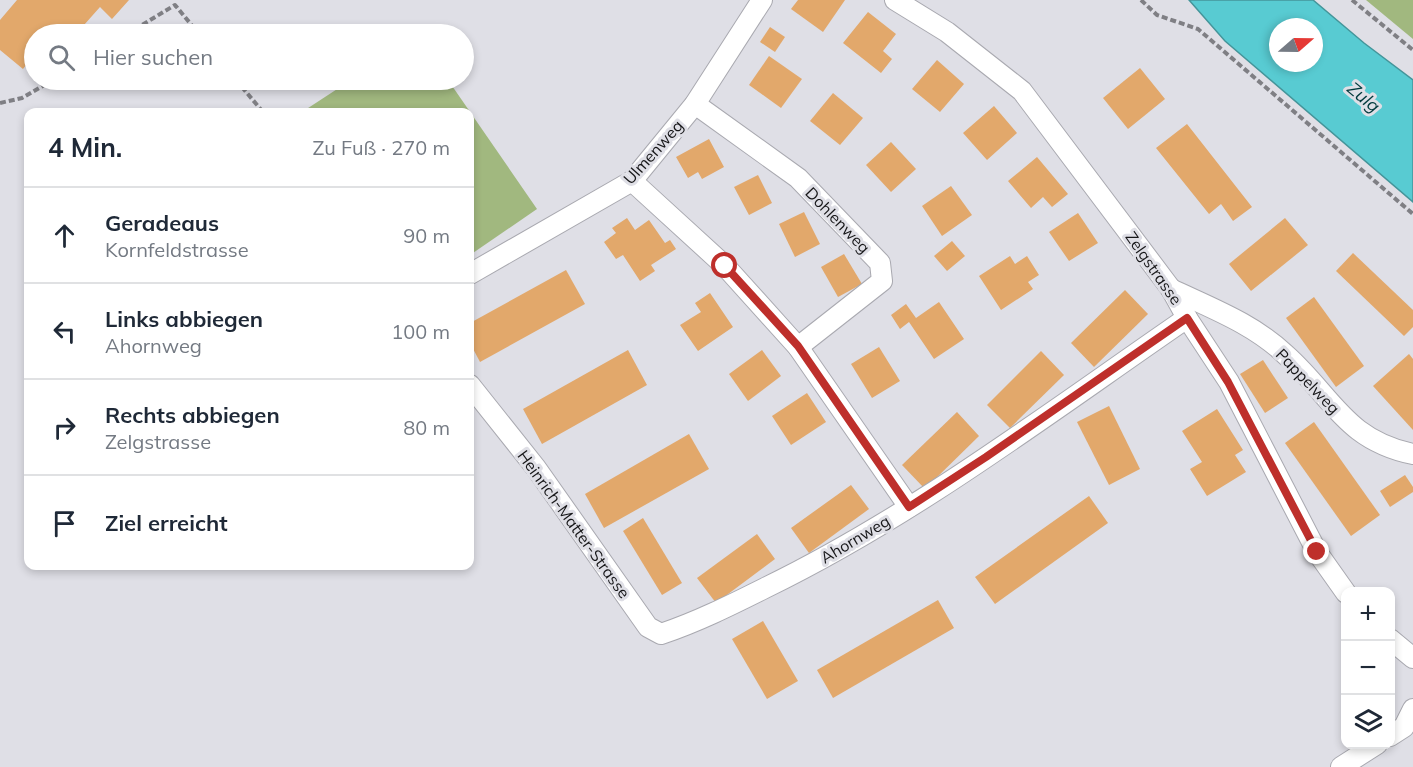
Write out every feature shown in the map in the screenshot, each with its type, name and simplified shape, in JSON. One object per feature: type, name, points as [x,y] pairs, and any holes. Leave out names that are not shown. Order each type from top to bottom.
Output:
[{"type":"street","name":"Ulmenweg","points":[[474,272],[632,181],[695,104],[762,0]]},
{"type":"street","name":"Zelgstrasse","points":[[895,0],[947,32],[1022,91],[1171,289],[1228,382],[1317,552],[1342,587]]},
{"type":"street","name":"Dohlenweg","points":[[695,104],[798,178],[880,263],[882,281],[798,346]]},
{"type":"street","points":[[632,181],[725,266],[798,346],[909,507]]},
{"type":"street","name":"Pappelweg","points":[[1171,289],[1245,324],[1286,354],[1350,425],[1378,443],[1413,454]]},
{"type":"street","name":"Ahornweg","points":[[692,623],[820,562],[986,457],[1187,318]]},
{"type":"street","name":"Heinrich-Matter-Strasse","points":[[474,390],[536,468],[648,627],[661,634],[692,623]]},
{"type":"street","points":[[1392,641],[1413,658]]},
{"type":"street","points":[[1395,733],[1404,727],[1413,709]]},
{"type":"street","points":[[1341,767],[1369,749]]},
{"type":"path","points":[[1141,0],[1157,15],[1197,29],[1413,214]]},
{"type":"path","points":[[1352,0],[1413,50]]},
{"type":"path","points":[[144,24],[175,5],[191,24]]},
{"type":"path","points":[[0,103],[22,98],[36,90]]},
{"type":"path","points":[[244,90],[260,108]]},
{"type":"green space","points":[[1366,0],[1413,0],[1413,39]]},
{"type":"green space","points":[[336,90],[455,90],[467,108],[308,108]]},
{"type":"green space","points":[[474,118],[537,209],[474,252]]},
{"type":"water","name":"Zulg","points":[[1189,0],[1313,0],[1413,80],[1413,202],[1225,41]]},
{"type":"building","points":[[17,0],[129,0],[112,19],[100,7],[85,24],[24,24],[23,69],[0,50],[0,20]]},
{"type":"building","points":[[798,0],[845,0],[823,32],[791,9]]},
{"type":"building","points":[[868,12],[896,34],[883,51],[892,59],[881,73],[843,43]]},
{"type":"building","points":[[770,27],[785,37],[775,52],[760,42]]},
{"type":"building","points":[[769,56],[802,79],[781,108],[749,85]]},
{"type":"building","points":[[937,60],[964,84],[940,112],[912,89]]},
{"type":"building","points":[[1140,68],[1165,99],[1128,129],[1103,98]]},
{"type":"building","points":[[833,93],[863,118],[840,145],[810,121]]},
{"type":"building","points":[[994,106],[1017,133],[987,160],[963,133]]},
{"type":"building","points":[[1187,124],[1252,207],[1233,221],[1221,204],[1209,214],[1156,148]]},
{"type":"building","points":[[709,139],[724,167],[702,179],[698,172],[688,178],[676,157]]},
{"type":"building","points":[[891,142],[916,169],[891,192],[866,165]]},
{"type":"building","points":[[1037,157],[1068,194],[1052,207],[1043,197],[1031,208],[1008,181]]},
{"type":"building","points":[[758,175],[772,203],[749,215],[734,187]]},
{"type":"building","points":[[951,186],[972,215],[942,236],[922,206]]},
{"type":"building","points":[[804,212],[820,244],[795,257],[779,224]]},
{"type":"building","points":[[1078,213],[1098,243],[1069,261],[1049,232]]},
{"type":"building","points":[[627,218],[635,230],[649,220],[665,243],[670,240],[676,249],[651,265],[655,271],[640,281],[623,255],[616,259],[604,242],[616,233],[612,228]]},
{"type":"building","points":[[1285,218],[1308,245],[1251,291],[1229,264]]},
{"type":"building","points":[[952,241],[965,256],[947,271],[934,256]]},
{"type":"building","points":[[1353,253],[1413,310],[1413,327],[1404,336],[1336,271]]},
{"type":"building","points":[[844,254],[862,284],[838,297],[821,267]]},
{"type":"building","points":[[1010,256],[1015,264],[1027,256],[1039,275],[1028,282],[1033,289],[1001,310],[979,276]]},
{"type":"building","points":[[566,270],[585,304],[480,362],[474,351],[474,321]]},
{"type":"building","points":[[1125,290],[1148,314],[1094,367],[1071,343]]},
{"type":"building","points":[[710,293],[733,327],[698,351],[680,325],[701,312],[695,303]]},
{"type":"building","points":[[1314,297],[1364,366],[1336,387],[1286,318]]},
{"type":"building","points":[[939,302],[964,339],[934,359],[909,322],[900,329],[891,315],[906,304],[916,318]]},
{"type":"building","points":[[879,347],[900,381],[872,398],[851,364]]},
{"type":"building","points":[[628,350],[647,385],[542,444],[523,409]]},
{"type":"building","points":[[762,350],[781,376],[748,401],[729,374]]},
{"type":"building","points":[[1041,351],[1064,375],[1010,428],[987,405]]},
{"type":"building","points":[[1409,354],[1413,359],[1413,430],[1373,386]]},
{"type":"building","points":[[1263,360],[1288,398],[1265,413],[1240,374]]},
{"type":"building","points":[[807,393],[826,422],[791,445],[772,416]]},
{"type":"building","points":[[1109,406],[1140,469],[1109,485],[1077,422]]},
{"type":"building","points":[[1217,409],[1243,450],[1235,455],[1246,472],[1207,496],[1190,469],[1202,462],[1182,431]]},
{"type":"building","points":[[957,412],[979,436],[925,489],[902,465]]},
{"type":"building","points":[[1314,422],[1380,515],[1351,536],[1285,443]]},
{"type":"building","points":[[689,434],[709,469],[604,528],[585,494]]},
{"type":"building","points":[[1405,475],[1413,487],[1413,492],[1390,507],[1380,491]]},
{"type":"building","points":[[851,485],[869,509],[809,553],[791,528]]},
{"type":"building","points":[[1089,496],[1108,523],[995,604],[975,577]]},
{"type":"building","points":[[643,518],[682,583],[662,595],[623,531]]},
{"type":"building","points":[[757,534],[775,559],[716,603],[697,578]]},
{"type":"building","points":[[938,600],[954,628],[833,698],[817,670]]},
{"type":"building","points":[[763,621],[798,681],[767,699],[732,639]]},
{"type":"route","points":[[725,266],[798,346],[909,507],[986,457],[1187,318],[1228,382],[1317,552]]}]
